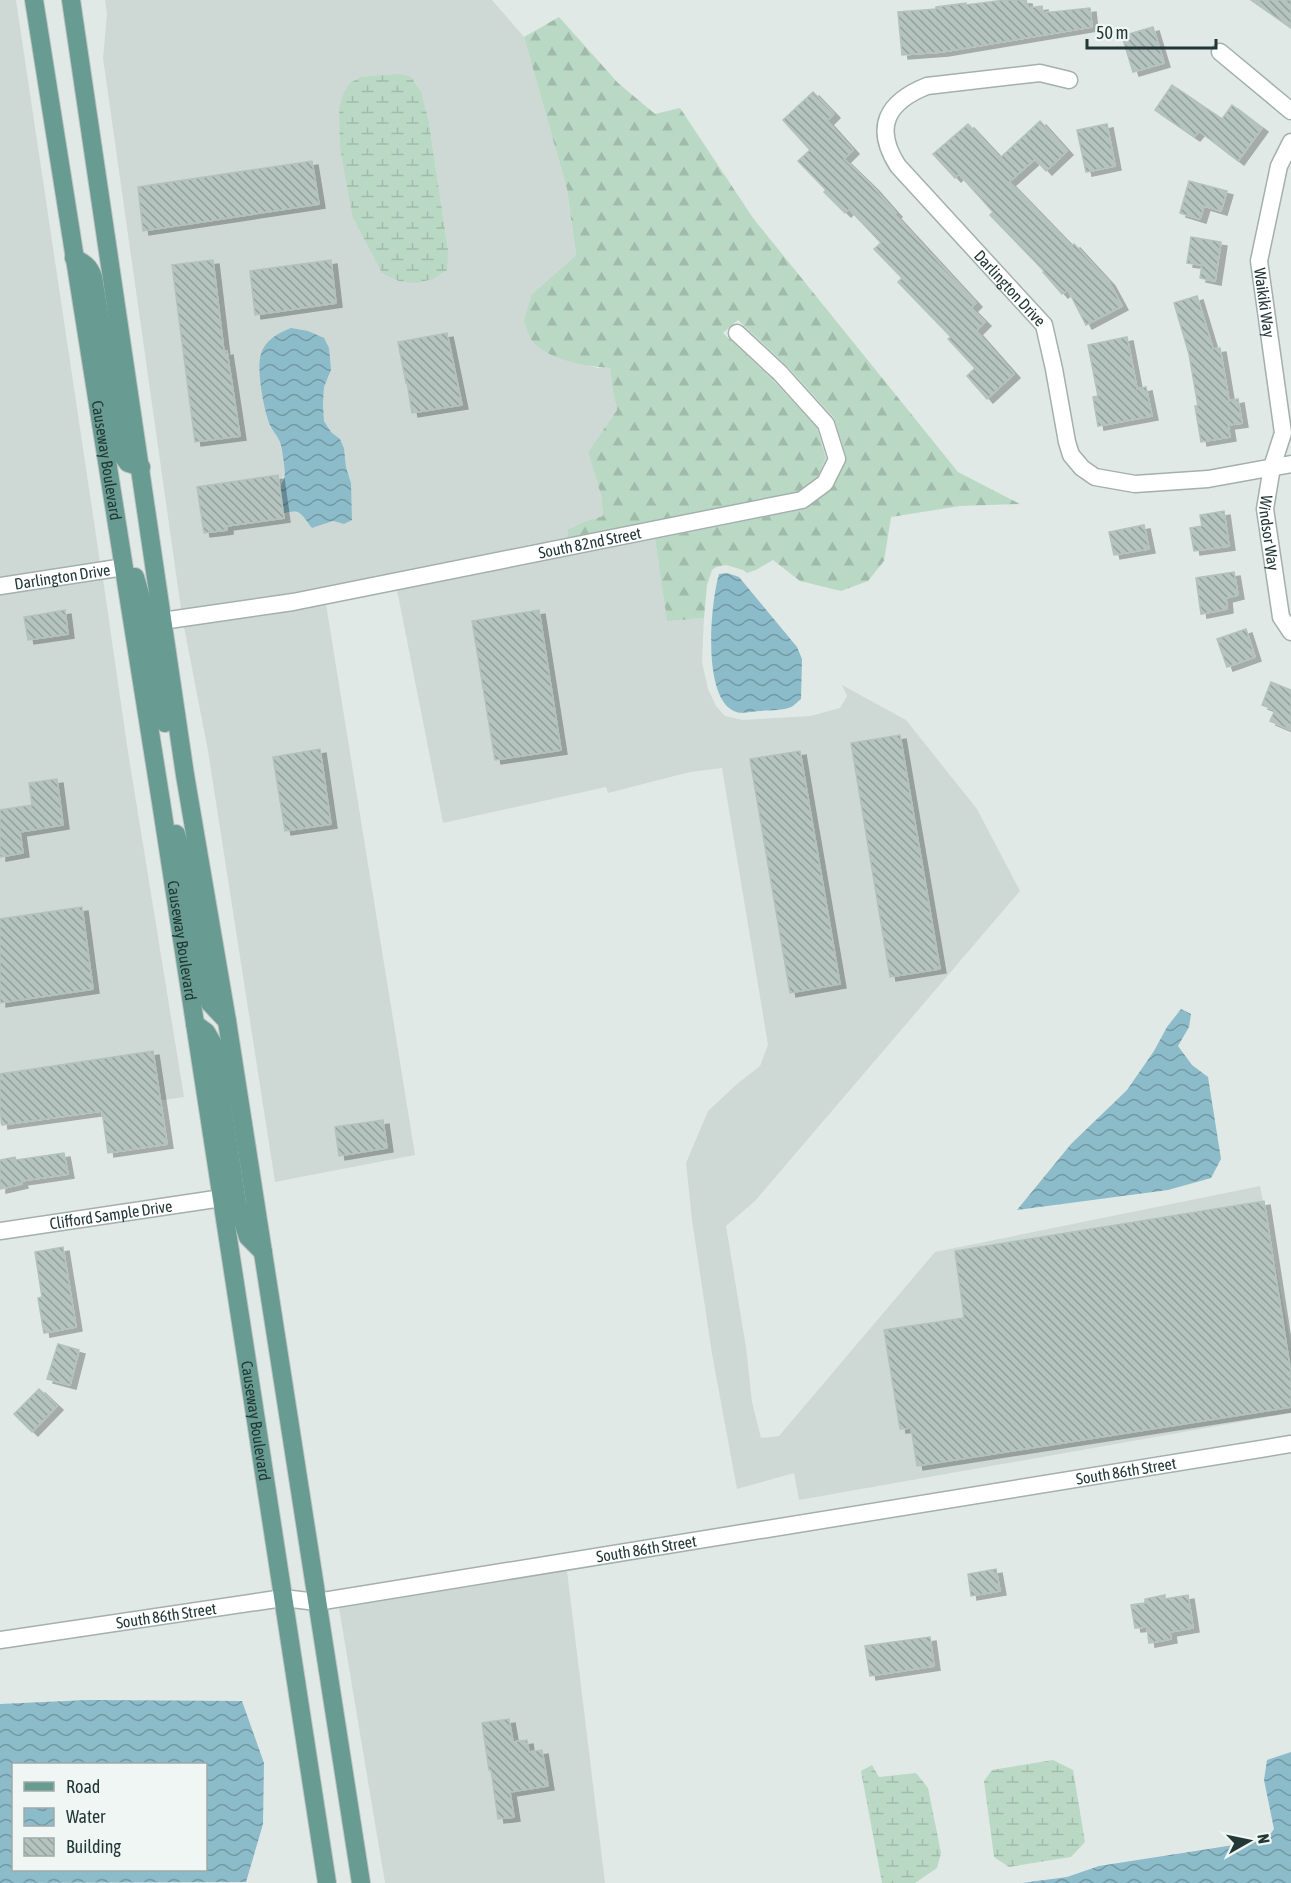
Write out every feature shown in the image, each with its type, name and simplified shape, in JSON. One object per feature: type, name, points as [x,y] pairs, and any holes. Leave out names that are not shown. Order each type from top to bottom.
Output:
[{"type":"main road","name":"Causeway Boulevard","points":[[34,0],[161,802],[327,1883]]},
{"type":"main road","name":"Causeway Boulevard","points":[[71,0],[185,776],[227,1021],[361,1883]]},
{"type":"main road","points":[[74,258],[86,264],[93,277],[123,456],[128,463],[141,467]]},
{"type":"main road","points":[[124,567],[136,578],[166,730],[185,776]]},
{"type":"main road","points":[[161,802],[176,831],[184,862],[204,990],[210,1003],[227,1021]]},
{"type":"main road","points":[[195,1024],[206,1032],[213,1044],[237,1203],[248,1237],[263,1252]]},
{"type":"street","points":[[1220,52],[1291,111]]},
{"type":"street","name":"Darlington Drive","points":[[1069,80],[1040,73],[927,86],[914,91],[896,103],[887,120],[885,132],[889,153],[898,166],[1044,325],[1067,442],[1071,455],[1082,468],[1095,477],[1135,484],[1208,479],[1291,464]]},
{"type":"street","name":"Waikiki Way","points":[[1272,466],[1283,433],[1259,261],[1279,166],[1291,142]]},
{"type":"street","name":"South 82nd Street","points":[[162,621],[293,602],[802,500],[825,483],[837,459],[826,424],[780,373],[737,333]]},
{"type":"street","name":"Windsor Way","points":[[1272,466],[1265,509],[1281,617],[1291,632]]},
{"type":"street","name":"Darlington Drive","points":[[0,586],[124,567]]},
{"type":"street","name":"Clifford Sample Drive","points":[[0,1231],[222,1198]]},
{"type":"street","name":"South 86th Street","points":[[0,1640],[283,1598],[317,1602],[1291,1444]]},
{"type":"shaded area","points":[[0,0],[16,0],[100,562],[0,577]]},
{"type":"shaded area","points":[[105,0],[492,0],[524,37],[567,189],[576,255],[532,294],[561,358],[597,368],[610,368],[617,410],[588,452],[601,495],[603,516],[568,529],[567,538],[291,593],[181,609],[103,58],[107,14]],"holes":[[[400,74],[410,76],[421,91],[429,122],[448,250],[383,274],[353,218]],[[331,370],[324,387],[324,421],[331,432],[340,439],[344,448],[351,483],[344,524],[333,521],[312,528],[302,514],[292,511],[283,514],[280,487],[285,470],[279,438]]]},
{"type":"shaded area","points":[[655,539],[667,620],[704,618],[702,662],[708,689],[716,706],[725,716],[743,720],[810,716],[840,708],[847,696],[842,685],[906,720],[977,809],[1020,891],[755,1201],[726,1226],[746,1347],[752,1402],[761,1438],[779,1436],[935,1252],[1260,1186],[1291,1344],[1291,1413],[799,1500],[794,1473],[737,1489],[712,1354],[686,1163],[708,1111],[760,1066],[768,1045],[722,768],[690,772],[608,793],[606,787],[443,823],[397,590]]},
{"type":"shaded area","points":[[103,579],[128,752],[184,1097],[0,1124],[0,595]]},
{"type":"shaded area","points":[[326,604],[415,1155],[275,1182],[208,751],[184,627]]},
{"type":"shaded area","points":[[567,1571],[605,1883],[385,1883],[339,1608]]},
{"type":"green space","points":[[559,17],[618,83],[655,114],[680,108],[753,218],[958,472],[1020,504],[960,506],[891,517],[884,561],[868,581],[841,591],[800,581],[773,560],[747,573],[726,565],[716,567],[712,570],[707,585],[704,618],[667,621],[655,539],[804,509],[834,486],[846,462],[834,418],[788,367],[738,320],[723,333],[772,379],[817,428],[826,458],[817,478],[798,492],[567,538],[568,529],[603,516],[601,495],[588,452],[617,410],[610,368],[581,364],[550,354],[532,341],[524,321],[532,294],[576,255],[567,189],[524,37]]},
{"type":"green space","points":[[400,74],[410,76],[421,91],[429,122],[448,250],[447,270],[433,279],[416,283],[399,281],[382,273],[353,218],[340,148],[339,109],[344,92],[350,83],[361,77]]},
{"type":"green space","points":[[1053,1760],[1073,1770],[1085,1842],[1071,1857],[1009,1867],[994,1857],[984,1781],[992,1770]]},
{"type":"green space","points":[[872,1765],[879,1777],[916,1773],[928,1788],[941,1853],[937,1868],[915,1883],[882,1883],[861,1771]]},
{"type":"water","points":[[291,328],[308,331],[324,338],[329,348],[331,370],[324,387],[324,421],[331,432],[340,439],[344,448],[351,483],[352,520],[344,524],[333,521],[312,528],[297,512],[283,514],[280,487],[285,476],[284,461],[280,443],[266,412],[260,380],[260,361],[263,349],[269,341]]},
{"type":"water","points":[[727,573],[739,577],[797,647],[802,659],[801,699],[792,706],[779,710],[741,713],[732,710],[722,700],[716,685],[711,646],[716,587],[719,574]]},
{"type":"water","points":[[1181,1009],[1191,1014],[1189,1027],[1178,1046],[1192,1065],[1208,1077],[1221,1159],[1211,1178],[1168,1190],[1017,1210],[1071,1144],[1127,1090]]},
{"type":"water","points":[[88,1700],[242,1701],[264,1763],[263,1824],[246,1882],[0,1883],[0,1704]]},
{"type":"water","points":[[1291,1752],[1291,1883],[1022,1883],[1067,1877],[1099,1866],[1266,1840],[1274,1829],[1264,1780],[1267,1760]]},
{"type":"building","points":[[1005,0],[1026,0],[1028,8],[1042,6],[1043,13],[1090,8],[1092,27],[942,52],[902,55],[898,12]]},
{"type":"building","points":[[1251,0],[1291,0],[1291,28]]},
{"type":"building","points":[[1153,27],[1164,63],[1133,72],[1122,36]]},
{"type":"building","points":[[1172,85],[1222,119],[1232,105],[1262,128],[1238,161],[1199,131],[1194,137],[1155,110]]},
{"type":"building","points":[[813,92],[834,114],[827,121],[853,150],[844,159],[872,186],[896,213],[894,214],[976,303],[971,308],[985,322],[976,331],[1014,374],[987,399],[967,376],[975,368],[948,339],[951,337],[898,282],[902,278],[874,249],[881,243],[849,209],[845,213],[798,161],[810,150],[783,120]]},
{"type":"building","points":[[1040,121],[1067,151],[1046,171],[1035,159],[1009,182],[1071,246],[1074,244],[1109,282],[1122,306],[1086,325],[1068,290],[1062,294],[1044,271],[990,215],[993,212],[959,174],[955,178],[933,154],[968,124],[1000,158]]},
{"type":"building","points":[[1107,124],[1115,166],[1086,172],[1077,130]]},
{"type":"building","points":[[312,161],[319,204],[143,231],[138,187]]},
{"type":"building","points":[[1189,181],[1227,191],[1221,211],[1204,206],[1200,219],[1180,213]]},
{"type":"building","points":[[1191,237],[1221,242],[1215,281],[1200,278],[1202,265],[1187,263]]},
{"type":"building","points":[[213,260],[224,352],[227,351],[240,436],[195,442],[172,265]]},
{"type":"building","points":[[331,260],[336,303],[255,315],[250,271]]},
{"type":"building","points":[[1197,296],[1213,349],[1220,348],[1229,401],[1238,399],[1242,423],[1228,425],[1230,437],[1201,442],[1195,406],[1198,406],[1189,354],[1174,303]]},
{"type":"building","points":[[447,333],[462,405],[412,413],[398,342]]},
{"type":"building","points":[[1127,337],[1137,389],[1146,387],[1152,416],[1098,426],[1093,397],[1098,396],[1088,345]]},
{"type":"building","points":[[278,475],[284,518],[227,526],[227,530],[204,533],[197,487]]},
{"type":"building","points":[[1224,511],[1229,546],[1194,551],[1190,528],[1202,526],[1200,515]]},
{"type":"building","points":[[1144,525],[1149,549],[1114,555],[1109,532]]},
{"type":"building","points":[[1234,572],[1238,595],[1226,598],[1227,609],[1201,614],[1196,578]]},
{"type":"building","points":[[65,610],[68,634],[28,640],[24,617]]},
{"type":"building","points":[[539,610],[561,750],[495,760],[472,621]]},
{"type":"building","points":[[1246,629],[1255,657],[1227,667],[1217,639]]},
{"type":"building","points":[[1271,682],[1291,690],[1291,730],[1270,721],[1275,710],[1262,705]]},
{"type":"building","points":[[900,735],[940,969],[890,977],[851,743]]},
{"type":"building","points":[[320,749],[331,824],[285,831],[273,757]]},
{"type":"building","points":[[800,751],[840,984],[790,993],[750,759]]},
{"type":"building","points":[[57,779],[63,825],[20,832],[23,853],[0,857],[0,810],[32,805],[29,783]]},
{"type":"building","points":[[82,907],[93,989],[0,1003],[0,919]]},
{"type":"building","points":[[153,1051],[167,1144],[108,1153],[102,1111],[2,1125],[0,1074]]},
{"type":"building","points":[[383,1120],[387,1148],[339,1156],[335,1127]]},
{"type":"building","points":[[64,1153],[68,1174],[21,1181],[22,1184],[0,1189],[0,1160]]},
{"type":"building","points":[[1264,1201],[1291,1374],[1291,1407],[917,1466],[911,1428],[900,1429],[884,1330],[964,1318],[955,1251]]},
{"type":"building","points":[[63,1247],[76,1327],[44,1333],[38,1298],[42,1297],[35,1252]]},
{"type":"building","points":[[58,1344],[79,1350],[70,1385],[47,1379]]},
{"type":"building","points":[[39,1389],[57,1406],[32,1432],[14,1414]]},
{"type":"building","points":[[996,1569],[1000,1591],[971,1596],[968,1574]]},
{"type":"building","points":[[1165,1595],[1165,1599],[1188,1595],[1193,1628],[1170,1632],[1171,1639],[1149,1643],[1147,1627],[1135,1628],[1131,1605],[1145,1603],[1145,1599]]},
{"type":"building","points":[[930,1637],[934,1666],[870,1676],[865,1646]]},
{"type":"building","points":[[509,1719],[513,1742],[527,1740],[529,1752],[542,1750],[548,1786],[510,1792],[514,1817],[498,1819],[482,1723]]}]
